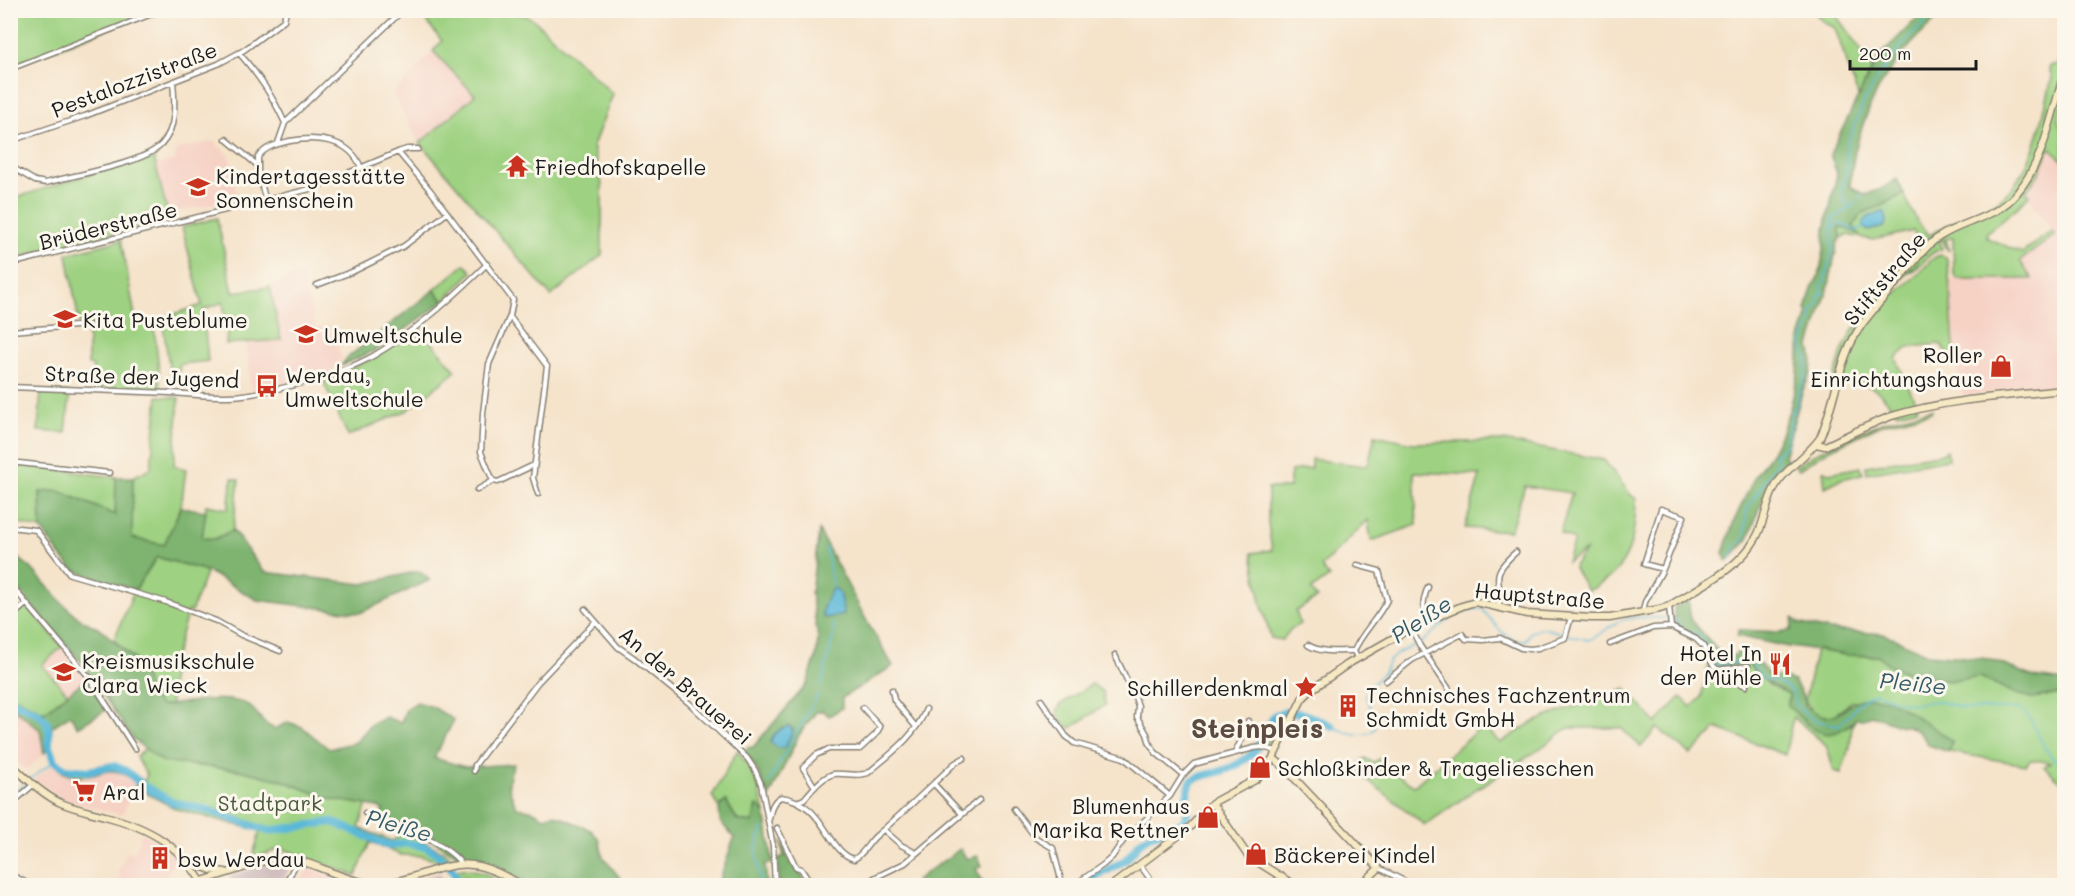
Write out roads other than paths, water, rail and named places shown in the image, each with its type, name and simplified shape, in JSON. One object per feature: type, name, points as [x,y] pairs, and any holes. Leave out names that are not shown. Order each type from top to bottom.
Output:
[{"type":"main road","name":"Stiftstraße","points":[[1816,444],[1823,431],[1843,363],[1854,336],[1928,246],[1938,238],[1997,211],[2019,191],[2032,171],[2045,140],[2064,74]]},
{"type":"main road","points":[[1816,444],[1825,446],[1891,417],[1943,404],[2064,390]]},
{"type":"main road","name":"Hauptstraße","points":[[1111,885],[1190,827],[1212,803],[1262,774],[1276,757],[1294,712],[1302,699],[1316,686],[1358,658],[1411,628],[1470,603],[1482,603],[1498,609],[1527,614],[1571,617],[1610,618],[1643,611],[1670,609],[1743,556],[1756,537],[1769,498],[1776,485],[1792,466],[1816,444]]},
{"type":"main road","points":[[1276,757],[1379,868],[1360,885]]},
{"type":"main road","points":[[11,765],[62,803],[150,831],[188,861],[211,870],[231,872]]},
{"type":"main road","points":[[1212,803],[1248,856],[1296,885]]},
{"type":"main road","points":[[188,861],[203,883],[271,859],[287,858],[368,884],[393,882],[447,868],[474,865],[524,885]]},
{"type":"street","points":[[10,69],[162,10]]},
{"type":"street","name":"Pestalozzistraße","points":[[10,141],[85,116],[218,64],[239,53],[284,20],[286,10]]},
{"type":"street","points":[[278,144],[285,123],[403,10]]},
{"type":"street","points":[[239,53],[261,79],[285,123]]},
{"type":"street","points":[[10,165],[35,181],[46,183],[144,156],[162,144],[172,125],[175,105],[173,82]]},
{"type":"street","points":[[266,202],[257,165],[258,157],[265,149],[278,144],[314,138],[330,141],[347,148],[358,158],[361,168]]},
{"type":"street","points":[[226,139],[257,165]]},
{"type":"street","name":"Brüderstraße","points":[[10,264],[266,202],[310,189],[398,152],[418,149]]},
{"type":"street","points":[[398,152],[512,296],[510,316],[489,364],[483,412],[481,452],[493,481]]},
{"type":"street","points":[[317,285],[354,272],[404,246],[447,213]]},
{"type":"street","name":"Straße der Jugend","points":[[10,387],[240,396],[293,385],[345,368],[389,346],[422,323],[487,264]]},
{"type":"street","points":[[510,316],[547,366],[533,478],[538,494]]},
{"type":"street","points":[[10,331],[89,325]]},
{"type":"street","points":[[10,340],[12,353],[10,371]]},
{"type":"street","points":[[10,462],[110,473]]},
{"type":"street","points":[[477,490],[493,481],[498,482],[534,465]]},
{"type":"street","points":[[1643,611],[1645,602],[1663,569],[1684,517],[1660,509],[1644,564],[1663,569]]},
{"type":"street","points":[[10,527],[36,530],[70,574],[166,602],[216,621],[241,635],[280,651]]},
{"type":"street","points":[[1498,609],[1500,567],[1516,552]]},
{"type":"street","points":[[1354,651],[1358,641],[1377,618],[1387,600],[1379,571],[1357,566]]},
{"type":"street","points":[[10,584],[89,677],[135,749]]},
{"type":"street","points":[[1427,621],[1424,615],[1423,596],[1428,587]]},
{"type":"street","points":[[10,618],[26,604]]},
{"type":"street","name":"An der Brauerei","points":[[585,609],[618,647],[689,703],[747,758],[761,784],[771,833],[776,873],[775,885]]},
{"type":"street","points":[[1670,609],[1671,627]]},
{"type":"street","points":[[1386,681],[1424,653],[1462,634],[1466,639],[1500,638],[1521,648],[1538,648],[1565,638],[1571,617]]},
{"type":"street","points":[[474,771],[476,765],[538,682],[595,622]]},
{"type":"street","points":[[1610,644],[1653,627],[1671,627],[1696,639],[1717,670],[1731,680],[1746,686]]},
{"type":"street","points":[[1411,628],[1424,653],[1449,689]]},
{"type":"street","points":[[1308,645],[1313,649],[1354,651]]},
{"type":"street","points":[[1354,651],[1358,658]]},
{"type":"street","points":[[1115,655],[1135,697],[1138,706],[1137,717],[1150,744],[1155,752],[1183,775]]},
{"type":"street","points":[[1717,670],[1748,666]]},
{"type":"street","points":[[892,690],[894,700],[916,727]]},
{"type":"street","points":[[1041,700],[1066,736],[1074,743],[1124,758],[1170,796]]},
{"type":"street","points":[[815,787],[803,768],[816,754],[829,749],[860,749],[876,734],[880,727],[863,708]]},
{"type":"street","points":[[799,801],[828,776],[868,773],[904,741],[923,718],[926,709]]},
{"type":"street","points":[[1237,752],[1248,729],[1248,721]]},
{"type":"street","points":[[1073,885],[1103,865],[1123,841],[1170,796],[1183,775],[1194,764],[1262,747],[1276,757]]},
{"type":"street","points":[[768,822],[777,799],[781,797],[799,801],[818,818],[848,858],[854,859],[859,857],[868,843],[955,763],[964,758]]},
{"type":"street","points":[[10,805],[33,783]]},
{"type":"street","points":[[934,784],[962,813]]},
{"type":"street","points":[[867,885],[874,878],[905,863],[979,800]]},
{"type":"street","points":[[1014,809],[1036,838],[1053,848],[1061,885]]},
{"type":"street","points":[[365,813],[425,837],[457,856],[460,866]]},
{"type":"street","points":[[771,833],[778,830],[796,867],[801,869],[807,878]]},
{"type":"street","points":[[884,830],[901,845],[916,853]]},
{"type":"street","points":[[284,885],[298,860]]},
{"type":"street","points":[[1140,864],[1155,885]]},
{"type":"street","points":[[1379,868],[1414,885]]},
{"type":"street","points":[[10,874],[32,885]]},
{"type":"water","points":[[1884,211],[1887,220],[1884,227],[1868,231],[1863,227],[1863,222],[1868,217]]},
{"type":"water","points":[[833,587],[839,592],[844,615],[824,618],[822,615],[824,604]]},
{"type":"water","points":[[789,726],[793,730],[785,748],[779,748],[771,743],[777,732]]},
{"type":"waterway","points":[[1731,559],[1735,546],[1744,540],[1747,509],[1778,460],[1774,455],[1787,446],[1793,410],[1797,405],[1804,382],[1807,360],[1802,344],[1812,312],[1818,304],[1818,297],[1823,293],[1821,284],[1825,281],[1833,248],[1831,245],[1833,219],[1850,208],[1841,195],[1846,172],[1847,145],[1864,102],[1879,75],[1901,46],[1937,10]]},
{"type":"waterway","points":[[1851,207],[1863,195]]},
{"type":"waterway","points":[[1886,214],[1892,209]]},
{"type":"waterway","points":[[1831,229],[1840,223],[1855,231],[1864,227]]},
{"type":"waterway","points":[[826,548],[833,588]]},
{"type":"waterway","name":"Pleiße","points":[[1332,726],[1348,733],[1360,734],[1375,729],[1366,695],[1368,689],[1384,672],[1389,661],[1398,653],[1422,642],[1453,616],[1468,610],[1482,609],[1506,635],[1525,641],[1531,632],[1543,628],[1588,640],[1614,624],[1629,618],[1673,618],[1685,630],[1698,634],[1708,646],[1717,665],[1724,666],[1740,660],[1749,662],[1762,678],[1786,686],[1801,710],[1815,720],[1838,725],[1863,699],[1877,693],[1903,703],[1937,701],[1966,709],[2021,709],[2033,724],[2049,754],[2064,765]]},
{"type":"waterway","points":[[821,686],[834,633],[833,623]]},
{"type":"waterway","points":[[768,783],[818,694]]},
{"type":"waterway","name":"Pleiße","points":[[10,700],[38,713],[46,721],[49,747],[54,761],[66,769],[89,771],[114,766],[126,771],[144,786],[172,802],[207,810],[268,831],[332,822],[390,846],[406,843],[426,847],[449,864],[461,886]]},
{"type":"waterway","name":"Pleiße","points":[[1080,886],[1127,859],[1140,842],[1149,836],[1170,829],[1184,821],[1188,810],[1186,799],[1191,781],[1233,767],[1249,757],[1260,743],[1274,716],[1296,712],[1332,726]]},
{"type":"waterway","points":[[30,779],[54,761]]},
{"type":"waterway","points":[[10,794],[27,782]]},
{"type":"waterway","points":[[761,886],[756,847],[763,828]]},
{"type":"place","name":"Friedhofskapelle","points":[[517,166]]},
{"type":"place","name":"Kindertagesstätte Sonnenschein","points":[[198,187]]},
{"type":"place","name":"Kita Pusteblume","points":[[65,319]]},
{"type":"place","name":"Umweltschule","points":[[306,334]]},
{"type":"place","name":"Roller Einrichtungshaus","points":[[2001,366]]},
{"type":"place","name":"Werdau, Umweltschule","points":[[267,386]]},
{"type":"place","name":"Hotel In der Mühle","points":[[1780,664]]},
{"type":"place","name":"Kreismusikschule Clara Wieck","points":[[64,672]]},
{"type":"place","name":"Schillerdenkmal","points":[[1306,687]]},
{"type":"place","name":"Technisches Fachzentrum Schmidt GmbH","points":[[1348,706]]},
{"type":"place","name":"Schloßkinder & Trageliesschen","points":[[1260,767]]},
{"type":"place","name":"Aral","points":[[84,791]]},
{"type":"place","name":"Blumenhaus Marika Rettner","points":[[1208,817]]},
{"type":"place","name":"Bäckerei Kindel","points":[[1256,854]]},
{"type":"place","name":"bsw Werdau","points":[[160,858]]},
{"type":"district","name":"Steinpleis","points":[[1257,727]]},
{"type":"park label","name":"Stadtpark","points":[[270,802]]}]
